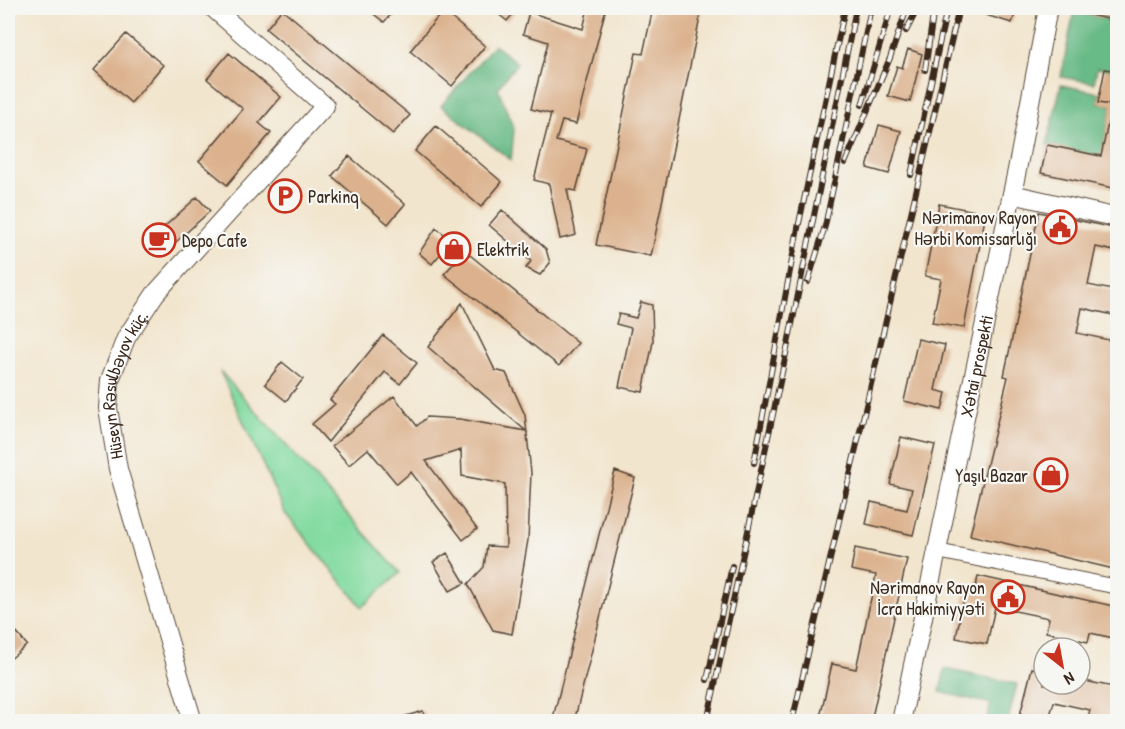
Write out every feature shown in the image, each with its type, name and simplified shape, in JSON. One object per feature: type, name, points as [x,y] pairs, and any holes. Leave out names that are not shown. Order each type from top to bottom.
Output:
[{"type":"street","name":"Hüseyn Rəsulbəyov küç.","points":[[193,722],[118,470],[108,408],[110,380],[126,338],[155,294],[325,106],[213,8]]},
{"type":"street","name":"Xətai prospekti","points":[[901,722],[1012,194],[1048,8]]},
{"type":"street","points":[[1012,194],[1118,218]]},
{"type":"street","points":[[937,551],[1118,587]]},
{"type":"green space","points":[[1074,12],[1117,21],[1117,71],[1097,68],[1094,83],[1061,77]]},
{"type":"green space","points":[[494,45],[517,63],[498,88],[514,129],[511,160],[441,106]]},
{"type":"green space","points":[[1061,85],[1100,93],[1098,103],[1112,105],[1101,156],[1047,145]]},
{"type":"green space","points":[[220,371],[400,573],[362,607],[285,513]]},
{"type":"green space","points":[[945,669],[1017,684],[1008,721],[986,721],[991,704],[940,692]]},
{"type":"building","points":[[366,8],[397,8],[384,22]]},
{"type":"building","points":[[491,8],[518,8],[507,21]]},
{"type":"building","points":[[588,8],[606,8],[576,124],[562,121],[556,141],[587,149],[576,191],[567,189],[576,235],[560,239],[549,184],[534,180],[551,114],[531,109],[548,42],[523,34],[529,12],[583,29]]},
{"type":"building","points":[[653,8],[702,8],[651,256],[596,245],[636,53],[643,54]]},
{"type":"building","points":[[969,8],[1017,8],[1012,23],[969,10]]},
{"type":"building","points":[[1075,8],[1118,8],[1118,21],[1075,12]]},
{"type":"building","points":[[282,9],[410,115],[393,134],[266,29]]},
{"type":"building","points":[[443,11],[485,46],[452,86],[410,51]]},
{"type":"building","points":[[126,34],[163,65],[131,103],[94,70]]},
{"type":"building","points":[[908,49],[922,54],[910,102],[888,96],[897,66],[902,68]]},
{"type":"building","points":[[229,53],[281,97],[259,123],[271,133],[227,185],[199,161],[243,109],[207,79]]},
{"type":"building","points":[[1105,69],[1118,71],[1118,189],[1041,173],[1047,145],[1101,156],[1112,105],[1098,103]]},
{"type":"building","points":[[879,125],[901,131],[889,174],[867,168]]},
{"type":"building","points":[[436,126],[502,182],[481,207],[415,151]]},
{"type":"building","points":[[349,156],[405,204],[388,224],[332,176]]},
{"type":"building","points":[[197,197],[210,211],[176,242],[163,228]]},
{"type":"building","points":[[939,204],[986,213],[964,328],[932,323],[941,279],[925,276]]},
{"type":"building","points":[[502,210],[546,249],[550,263],[540,275],[526,268],[531,261],[489,225]]},
{"type":"building","points":[[1039,212],[1118,229],[1118,252],[1096,247],[1088,285],[1118,291],[1118,316],[1082,308],[1077,333],[1118,342],[1118,570],[970,535],[1008,377],[1004,376]]},
{"type":"building","points":[[436,228],[452,240],[432,264],[419,253]]},
{"type":"building","points":[[465,251],[578,343],[559,366],[444,274]]},
{"type":"building","points":[[641,302],[652,305],[653,342],[643,392],[619,387],[631,328],[616,324],[619,314],[636,318]]},
{"type":"building","points":[[462,303],[495,370],[506,373],[525,415],[531,473],[528,540],[512,634],[493,630],[468,584],[484,567],[487,546],[506,547],[505,484],[462,476],[461,450],[426,461],[477,529],[463,540],[411,472],[397,484],[368,449],[349,465],[332,446],[394,396],[417,426],[427,417],[460,419],[526,431],[428,347]]},
{"type":"building","points":[[383,335],[417,363],[400,384],[385,372],[328,442],[312,424],[335,404],[330,400]]},
{"type":"building","points":[[918,339],[945,345],[935,390],[946,393],[942,410],[904,401]]},
{"type":"building","points":[[282,362],[303,379],[286,401],[265,384]]},
{"type":"building","points":[[901,437],[935,445],[913,535],[866,524],[871,502],[907,510],[912,489],[890,484]]},
{"type":"building","points":[[615,471],[635,478],[574,722],[552,722]]},
{"type":"building","points":[[855,548],[907,559],[871,722],[819,722],[832,664],[856,669],[876,575],[851,570]]},
{"type":"building","points":[[447,553],[465,583],[450,591],[433,562]]},
{"type":"building","points":[[978,576],[1118,607],[1118,639],[1090,633],[1089,636],[1063,636],[1046,632],[1049,618],[995,607],[987,644],[956,638],[965,592],[975,593]]},
{"type":"building","points":[[8,623],[27,645],[8,661]]},
{"type":"building","points":[[1032,668],[1032,696],[1092,696],[1092,683],[1118,688],[1118,722],[1087,722],[1090,710],[1054,702],[1048,722],[1020,715]]},
{"type":"building","points":[[423,711],[426,722],[396,722],[396,719]]},
{"type":"railway","points":[[754,463],[798,228],[845,8]]},
{"type":"railway","points":[[707,722],[787,349],[856,8]]},
{"type":"railway","points":[[808,282],[825,226],[871,8]]},
{"type":"railway","points":[[862,105],[891,8]]},
{"type":"railway","points":[[845,163],[890,58],[907,8]]},
{"type":"railway","points":[[906,31],[918,8]]},
{"type":"railway","points":[[925,70],[934,8]]},
{"type":"railway","points":[[911,175],[947,8]]},
{"type":"railway","points":[[792,722],[959,8]]},
{"type":"railway","points":[[707,680],[732,566]]},
{"type":"place","name":"Parkinq","points":[[285,196]]},
{"type":"place","name":"Nərimanov Rayon Hərbi Komissarlığı","points":[[1060,227]]},
{"type":"place","name":"Depo Cafe","points":[[159,240]]},
{"type":"place","name":"Elektrik","points":[[454,249]]},
{"type":"place","name":"Yaşıl Bazar","points":[[1051,475]]},
{"type":"place","name":"Nərimanov Rayon İcra Hakimiyyəti","points":[[1008,597]]}]
